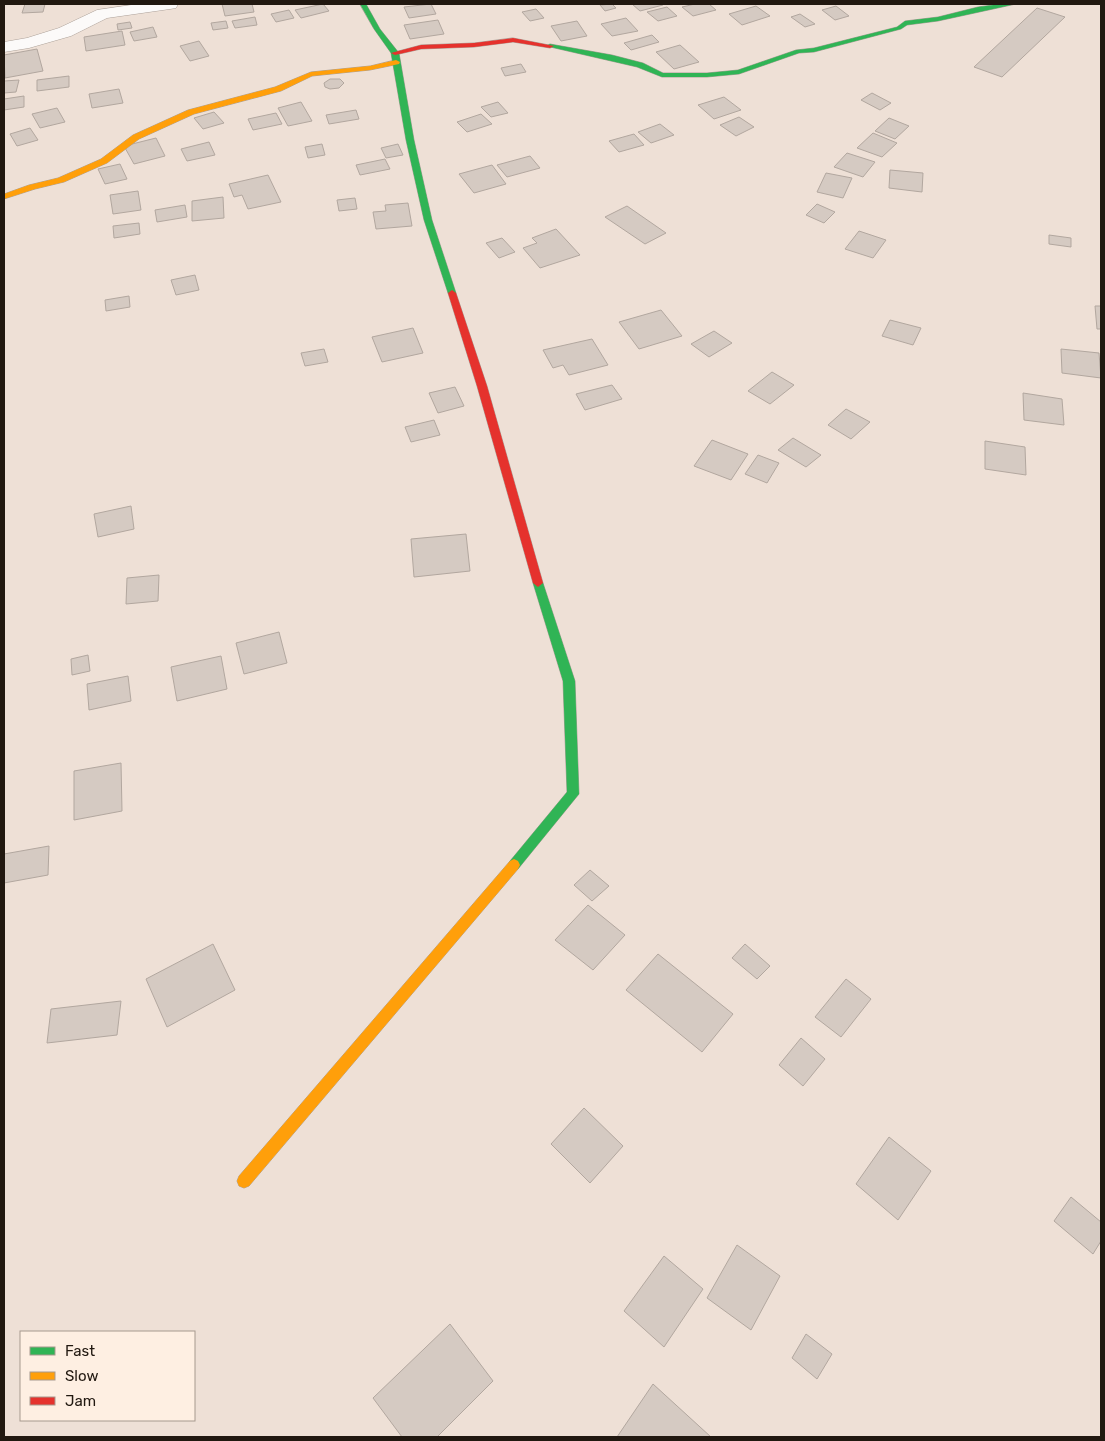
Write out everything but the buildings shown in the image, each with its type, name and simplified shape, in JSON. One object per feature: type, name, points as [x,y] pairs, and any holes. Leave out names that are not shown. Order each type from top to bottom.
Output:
[{"type":"street","points":[[4,47],[29,43],[65,32],[103,14],[170,4]]},
{"type":"street","points":[[244,1181],[494,890],[573,794],[569,681],[543,602],[482,386],[428,220],[395,58],[363,4]]},
{"type":"street","points":[[4,197],[32,187],[61,180],[104,161],[136,137],[191,112],[278,89],[311,74],[370,68],[421,47],[474,45],[513,40],[609,57],[640,65],[662,76],[707,75],[739,72],[798,51],[814,50],[899,28],[905,23],[938,19],[978,9],[1013,4]]},
{"type":"traffic: fast","points":[[363,4],[377,29],[395,53],[410,140],[428,220],[452,293]]},
{"type":"traffic: fast","points":[[550,46],[640,65],[662,75],[707,75],[739,72],[798,51],[814,50],[899,28],[905,23],[938,19],[978,9],[1013,4]]},
{"type":"traffic: fast","points":[[514,865],[573,794],[569,681],[538,583]]},
{"type":"traffic: slow","points":[[4,197],[32,187],[61,180],[104,161],[136,137],[191,112],[278,89],[311,74],[370,68],[396,62]]},
{"type":"traffic: slow","points":[[244,1181],[514,865]]},
{"type":"traffic: jam","points":[[395,53],[421,47],[474,45],[513,40],[550,46]]},
{"type":"traffic: jam","points":[[452,293],[482,386],[538,583]]}]
